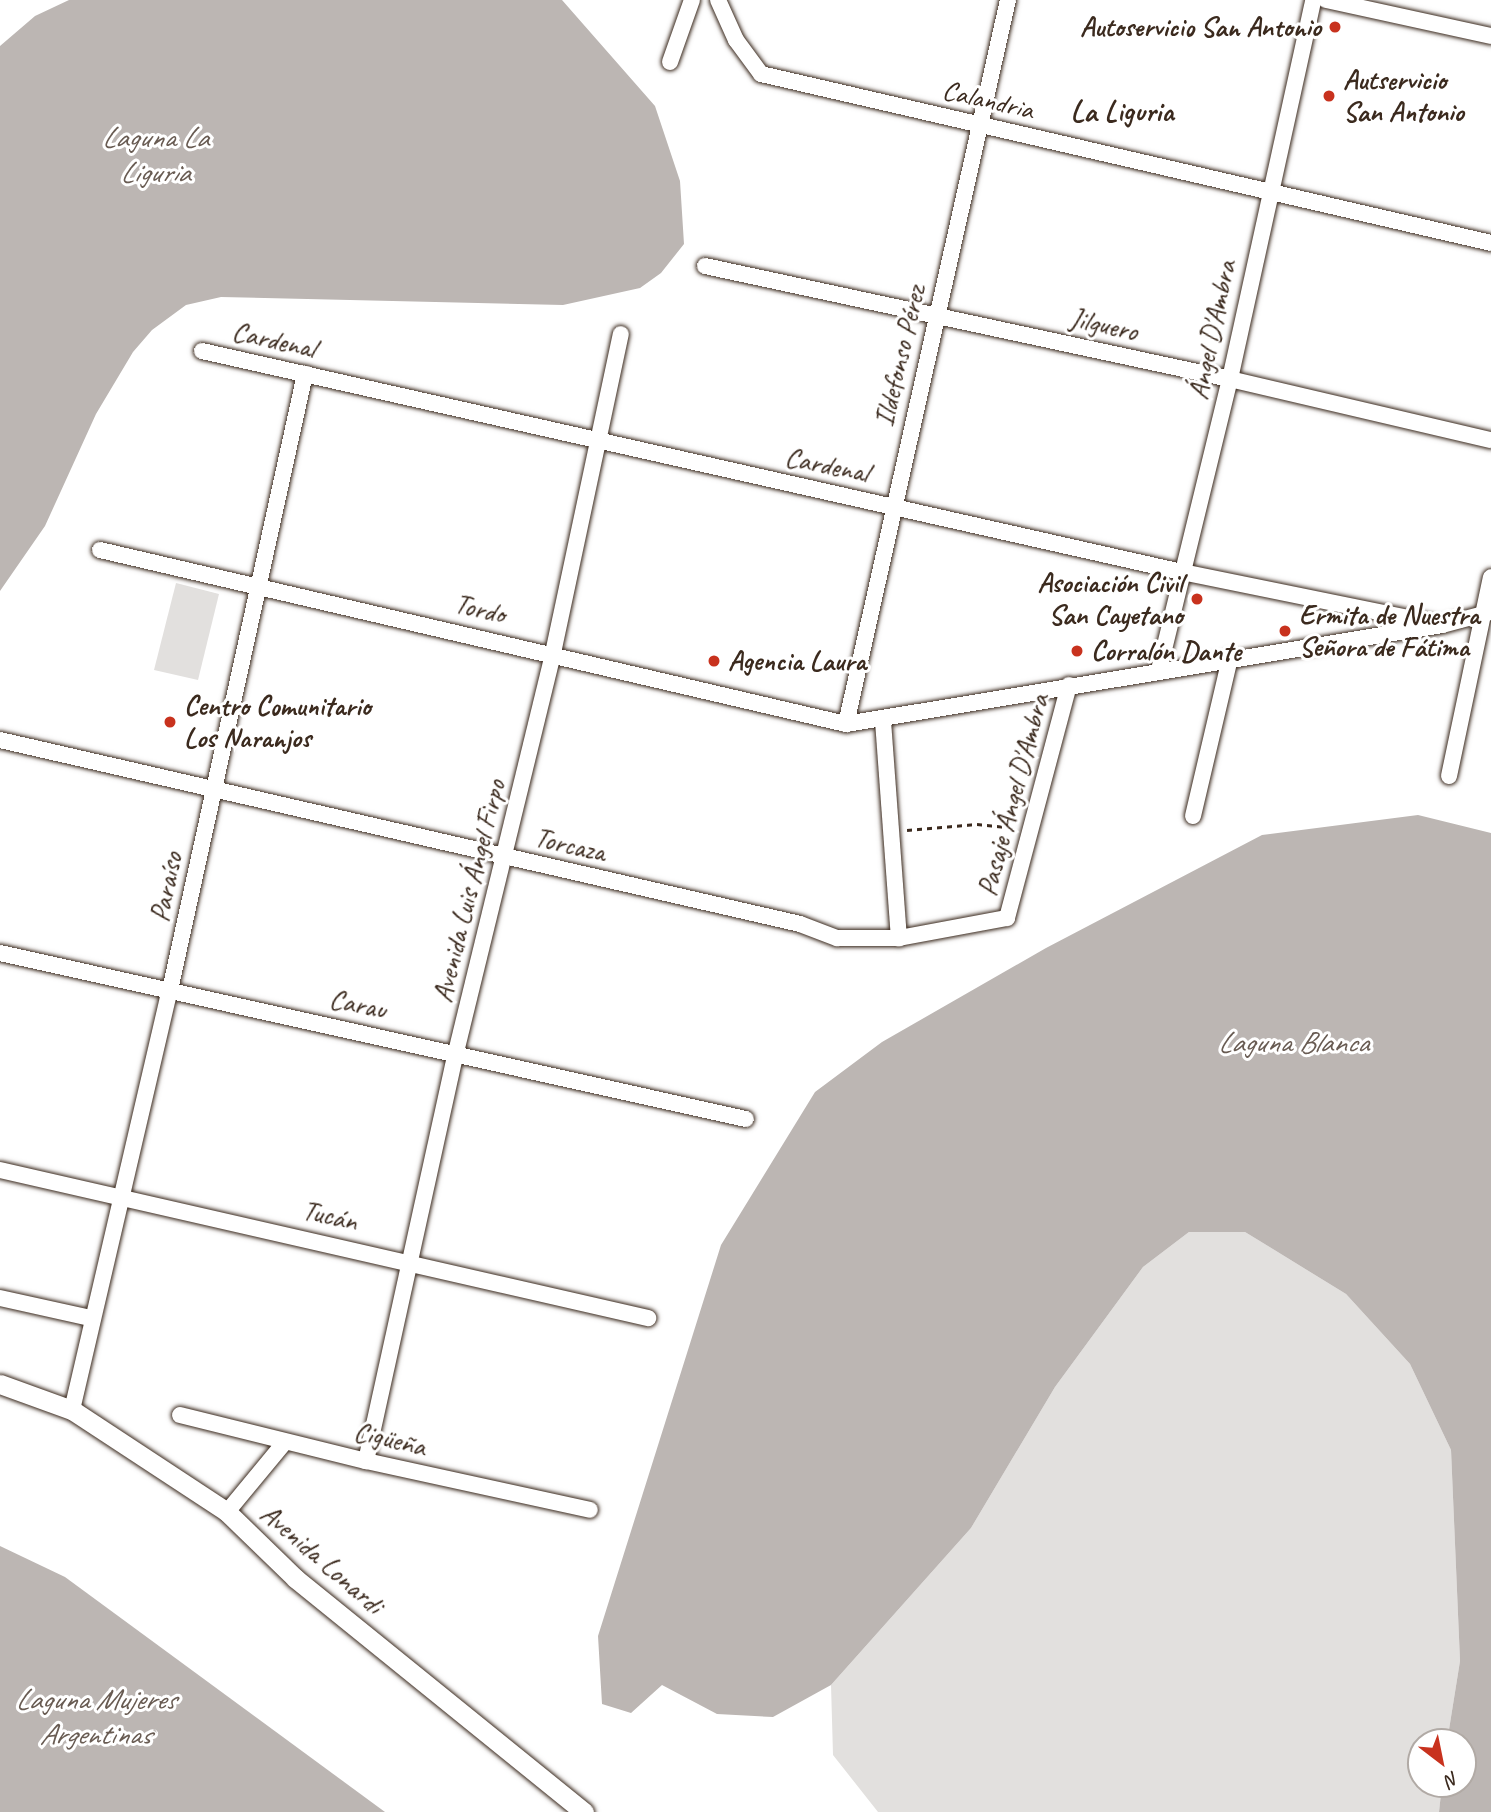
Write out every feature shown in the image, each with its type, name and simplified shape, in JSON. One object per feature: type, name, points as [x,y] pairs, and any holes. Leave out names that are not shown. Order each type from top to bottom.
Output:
[{"type":"street","points":[[670,62],[692,0]]},
{"type":"street","name":"Calandria","points":[[718,0],[736,40],[761,74],[1491,243]]},
{"type":"street","name":"Ildefonso Pérez","points":[[846,724],[892,506],[1008,0]]},
{"type":"street","name":"Ángel D'Ambra","points":[[1159,670],[1230,379],[1269,190],[1313,0]]},
{"type":"street","points":[[1326,0],[1491,36]]},
{"type":"street","name":"Jilguero","points":[[705,266],[1230,379],[1491,440]]},
{"type":"street","name":"Avenida Luis Ángel Firpo","points":[[366,1461],[456,1052],[553,653],[621,334]]},
{"type":"street","name":"Cardenal","points":[[202,351],[1182,572],[1442,625]]},
{"type":"street","name":"Paraíso","points":[[72,1410],[90,1318],[170,990],[305,374]]},
{"type":"street","name":"Tordo","points":[[100,550],[553,653],[578,664],[846,724],[883,722],[1069,685],[1442,625],[1487,613]]},
{"type":"street","points":[[1449,776],[1487,613],[1491,577]]},
{"type":"street","points":[[1193,816],[1230,658]]},
{"type":"street","name":"Pasaje Ángel D'Ambra","points":[[1007,918],[1069,685]]},
{"type":"street","points":[[883,722],[899,938]]},
{"type":"street","name":"Torcaza","points":[[0,740],[215,787],[505,857],[800,923],[838,938],[899,938],[1007,918]]},
{"type":"street","name":"Carau","points":[[0,953],[456,1052],[746,1119]]},
{"type":"street","name":"Tucán","points":[[0,1170],[410,1260],[648,1318]]},
{"type":"street","points":[[0,1298],[90,1318]]},
{"type":"street","name":"Avenida Lonardi","points":[[0,1384],[72,1410],[227,1512],[295,1578],[584,1812]]},
{"type":"street","name":"Cigüeña","points":[[180,1415],[285,1443],[590,1510]]},
{"type":"street","points":[[227,1512],[285,1443]]},
{"type":"path","points":[[890,831],[977,824],[1030,830]]},
{"type":"shaded area","points":[[176,583],[219,594],[198,680],[154,670]]},
{"type":"shaded area","points":[[1189,1232],[1245,1232],[1346,1294],[1410,1364],[1451,1450],[1460,1661],[1449,1728],[1407,1728],[1407,1798],[1440,1798],[1439,1812],[878,1812],[833,1755],[831,1685],[971,1528],[1055,1387],[1143,1267]]},
{"type":"water","name":"Laguna La Liguria","points":[[69,0],[562,0],[655,106],[680,181],[684,244],[661,273],[640,288],[563,305],[221,297],[186,305],[152,330],[133,352],[96,414],[45,526],[0,591],[0,46],[35,16]]},
{"type":"water","name":"Laguna Blanca","points":[[1418,815],[1491,833],[1491,1812],[1439,1812],[1440,1798],[1477,1798],[1477,1728],[1449,1728],[1460,1661],[1451,1450],[1410,1364],[1346,1294],[1245,1232],[1189,1232],[1143,1267],[1055,1387],[971,1528],[831,1685],[773,1717],[717,1714],[662,1685],[631,1713],[602,1704],[598,1636],[721,1245],[815,1092],[882,1042],[1046,948],[1262,835]]},
{"type":"water","name":"Laguna Mujeres Argentinas","points":[[0,1546],[65,1577],[385,1812],[0,1812]]},
{"type":"place","name":"Autoservicio San Antonio","points":[[1335,27]]},
{"type":"place","name":"Autservicio San Antonio","points":[[1329,96]]},
{"type":"place","name":"Asociación Civil San Cayetano","points":[[1197,599]]},
{"type":"place","name":"Ermita de Nuestra Señora de Fátima","points":[[1285,631]]},
{"type":"place","name":"Corralón Dante","points":[[1077,651]]},
{"type":"place","name":"Agencia Laura","points":[[714,661]]},
{"type":"place","name":"Centro Comunitario Los Naranjos","points":[[170,722]]},
{"type":"district","name":"La Liguria","points":[[1122,111]]}]
